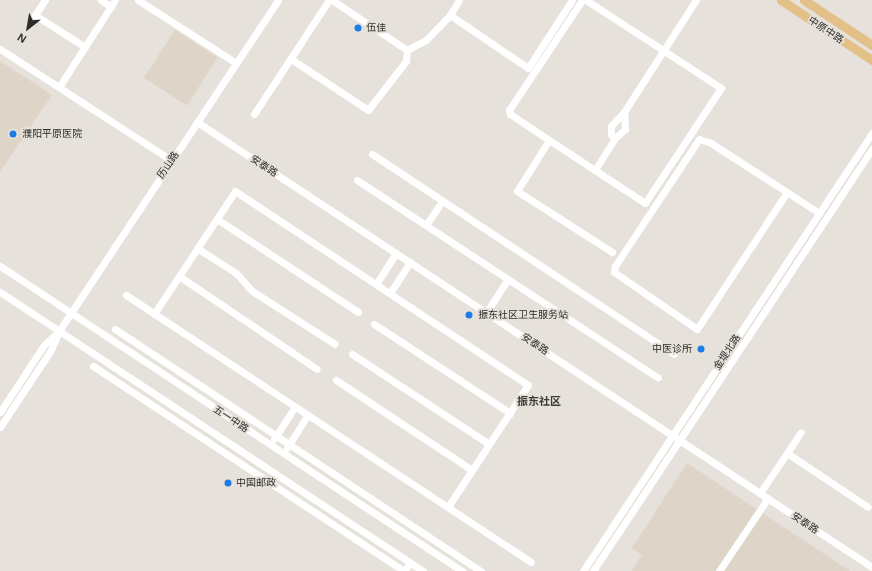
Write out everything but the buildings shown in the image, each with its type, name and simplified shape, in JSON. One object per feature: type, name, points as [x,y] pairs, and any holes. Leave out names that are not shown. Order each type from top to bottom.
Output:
[{"type":"main road","name":"中原中路","points":[[781,0],[872,60]]},
{"type":"main road","name":"中原中路","points":[[804,0],[872,45]]},
{"type":"street","points":[[45,0],[35,15],[85,47]]},
{"type":"street","points":[[101,0],[111,7]]},
{"type":"street","points":[[59,87],[115,0]]},
{"type":"street","points":[[138,0],[236,63]]},
{"type":"street","name":"历山路","points":[[0,427],[51,350],[59,331],[278,0]]},
{"type":"street","points":[[254,114],[291,60],[329,0]]},
{"type":"street","points":[[332,0],[407,50]]},
{"type":"street","points":[[407,50],[426,40],[450,15],[459,0]]},
{"type":"street","points":[[450,15],[528,68],[572,0]]},
{"type":"street","points":[[582,0],[509,110],[510,114],[645,203],[721,88],[586,0]]},
{"type":"street","points":[[614,139],[611,134],[611,126],[624,112],[696,0]]},
{"type":"street","points":[[0,49],[172,160]]},
{"type":"street","points":[[291,60],[368,110],[406,61],[407,50]]},
{"type":"street","points":[[595,170],[614,139],[625,129],[624,112]]},
{"type":"street","name":"安泰路","points":[[197,122],[872,567]]},
{"type":"street","name":"金堤北路","points":[[583,571],[872,132]]},
{"type":"street","points":[[787,192],[697,329],[614,272],[614,266],[699,139],[711,143],[787,192],[819,213]]},
{"type":"street","points":[[549,140],[517,191],[612,252]]},
{"type":"street","name":"金堤北路","points":[[594,571],[872,149]]},
{"type":"street","points":[[372,154],[674,354]]},
{"type":"street","points":[[357,180],[658,378]]},
{"type":"street","points":[[154,314],[235,191],[528,384],[448,507]]},
{"type":"street","points":[[426,225],[442,201]]},
{"type":"street","points":[[217,219],[358,312]]},
{"type":"street","points":[[197,248],[241,277],[252,290],[335,344]]},
{"type":"street","points":[[376,284],[396,254]]},
{"type":"street","points":[[390,293],[410,262]]},
{"type":"street","name":"五一中路","points":[[0,266],[462,571]]},
{"type":"street","points":[[179,276],[317,369]]},
{"type":"street","points":[[486,313],[508,279]]},
{"type":"street","points":[[0,292],[423,571]]},
{"type":"street","points":[[126,295],[531,562]]},
{"type":"street","points":[[374,324],[510,413]]},
{"type":"street","points":[[115,329],[480,571]]},
{"type":"street","name":"历山路","points":[[0,412],[44,345],[59,331]]},
{"type":"street","points":[[352,354],[489,444]]},
{"type":"street","points":[[93,366],[404,571],[410,563]]},
{"type":"street","points":[[336,380],[472,470]]},
{"type":"street","points":[[270,445],[295,407]]},
{"type":"street","points":[[283,453],[308,415]]},
{"type":"street","points":[[760,494],[801,432]]},
{"type":"street","points":[[787,453],[868,507]]},
{"type":"street","points":[[719,571],[768,498]]},
{"type":"shaded area","points":[[175,30],[218,58],[187,106],[144,78]]},
{"type":"shaded area","name":"濮阳平原医院","points":[[0,61],[52,95],[0,172]]},
{"type":"shaded area","points":[[687,463],[850,571],[632,571],[642,555],[632,548]]},
{"type":"place","name":"伍佳","points":[[358,28]]},
{"type":"place","name":"濮阳平原医院","points":[[13,134]]},
{"type":"place","name":"振东社区卫生服务站","points":[[469,315]]},
{"type":"place","name":"中医诊所","points":[[701,349]]},
{"type":"place","name":"中国邮政","points":[[228,483]]},
{"type":"district","name":"振东社区","points":[[539,401]]}]
